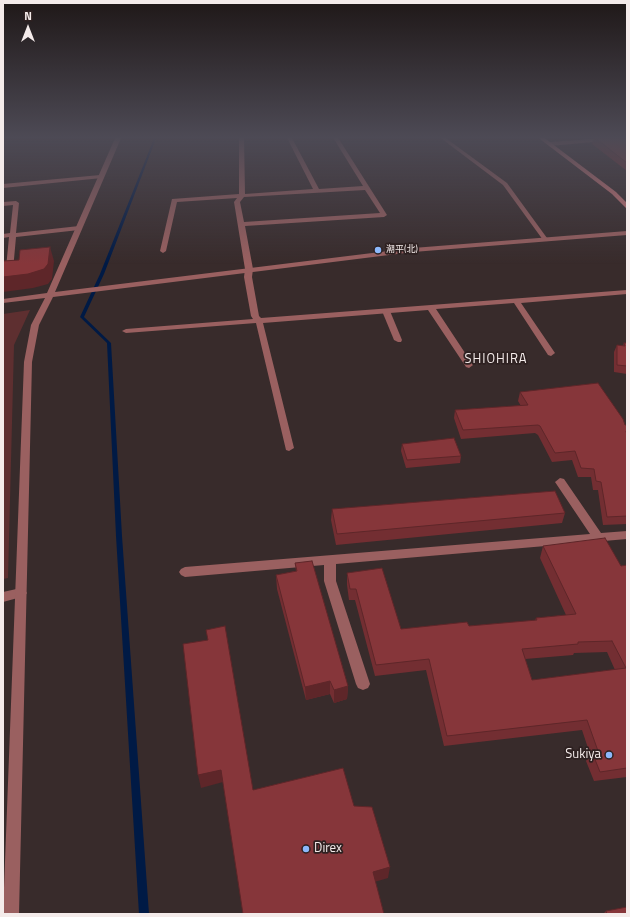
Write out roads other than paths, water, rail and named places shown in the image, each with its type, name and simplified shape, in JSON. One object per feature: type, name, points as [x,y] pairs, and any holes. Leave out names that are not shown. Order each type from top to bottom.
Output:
[{"type":"main road","points":[[595,179],[614,193],[627,207]]},
{"type":"street","points":[[3,186],[81,179]]},
{"type":"street","points":[[11,914],[8,847],[21,593],[28,362],[35,326],[50,295],[99,179]]},
{"type":"street","points":[[242,179],[242,196],[237,202],[249,269],[248,277],[255,316],[259,321],[289,448]]},
{"type":"street","points":[[311,179],[317,191]]},
{"type":"street","points":[[240,224],[384,215],[362,179]]},
{"type":"street","points":[[498,179],[505,184],[545,239]]},
{"type":"street","points":[[163,252],[174,200],[368,188]]},
{"type":"street","points":[[3,204],[16,203],[9,270],[3,270]]},
{"type":"street","points":[[3,236],[79,228]]},
{"type":"street","points":[[3,301],[249,269],[413,250],[627,233]]},
{"type":"street","points":[[126,331],[627,292]]},
{"type":"street","points":[[516,301],[552,353]]},
{"type":"street","points":[[431,308],[469,365]]},
{"type":"street","points":[[560,482],[598,537]]},
{"type":"street","points":[[185,572],[627,535]]},
{"type":"street","points":[[330,561],[330,581],[362,684]]},
{"type":"street","points":[[3,597],[21,593]]},
{"type":"lane","points":[[386,311],[398,340]]},
{"type":"waterway","points":[[139,179],[102,274],[82,317],[109,343],[119,536],[144,914]]},
{"type":"place","name":"潮平(北)","points":[[378,250]]},
{"type":"place","name":"Sukiya","points":[[609,755]]},
{"type":"place","name":"Direx","points":[[306,849]]},
{"type":"district","name":"SHIOHIRA","points":[[496,360]]}]
